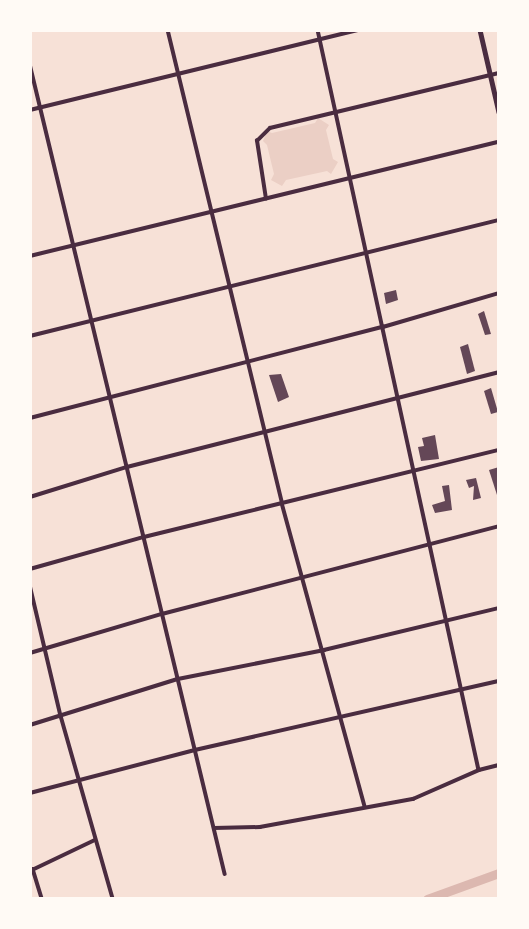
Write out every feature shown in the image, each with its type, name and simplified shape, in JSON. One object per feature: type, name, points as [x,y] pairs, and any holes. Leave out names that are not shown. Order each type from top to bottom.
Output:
[{"type":"street","points":[[168,30],[282,503],[365,806]]},
{"type":"street","points":[[318,30],[479,770]]},
{"type":"street","points":[[30,110],[357,30]]},
{"type":"street","points":[[480,30],[499,112]]},
{"type":"street","points":[[30,64],[225,874]]},
{"type":"street","points":[[267,199],[257,141],[270,128],[499,73]]},
{"type":"street","points":[[30,256],[499,142]]},
{"type":"street","points":[[30,336],[499,220]]},
{"type":"street","points":[[30,418],[383,327],[499,293]]},
{"type":"street","points":[[30,497],[127,467],[499,372]]},
{"type":"street","points":[[30,569],[144,537],[499,450]]},
{"type":"street","points":[[30,653],[162,614],[499,526]]},
{"type":"street","points":[[30,585],[61,716],[113,899]]},
{"type":"street","points":[[30,725],[178,679],[324,650],[499,608]]},
{"type":"street","points":[[30,793],[194,750],[499,681]]},
{"type":"street","points":[[214,828],[260,827],[413,799],[479,770],[499,765]]},
{"type":"street","points":[[41,899],[31,870],[95,840]]},
{"type":"shaded area","points":[[318,118],[329,125],[326,130],[333,159],[338,162],[331,174],[327,171],[286,180],[282,186],[271,180],[274,174],[267,145],[263,141],[267,131],[272,133],[315,123]]},
{"type":"building","points":[[396,290],[398,300],[386,304],[384,293]]},
{"type":"building","points":[[484,311],[491,334],[485,335],[478,314]]},
{"type":"building","points":[[468,344],[475,371],[467,374],[460,347]]},
{"type":"building","points":[[281,374],[289,397],[278,402],[269,375]]},
{"type":"building","points":[[491,388],[498,412],[491,414],[484,391]]},
{"type":"building","points":[[435,435],[439,459],[421,461],[418,447],[424,446],[422,438]]},
{"type":"building","points":[[499,467],[499,494],[497,495],[489,470]]},
{"type":"building","points":[[476,478],[481,498],[473,500],[474,486],[469,488],[466,480]]},
{"type":"building","points":[[449,485],[452,510],[435,513],[432,505],[445,501],[442,486]]},
{"type":"waterway","points":[[427,899],[499,873]]}]
